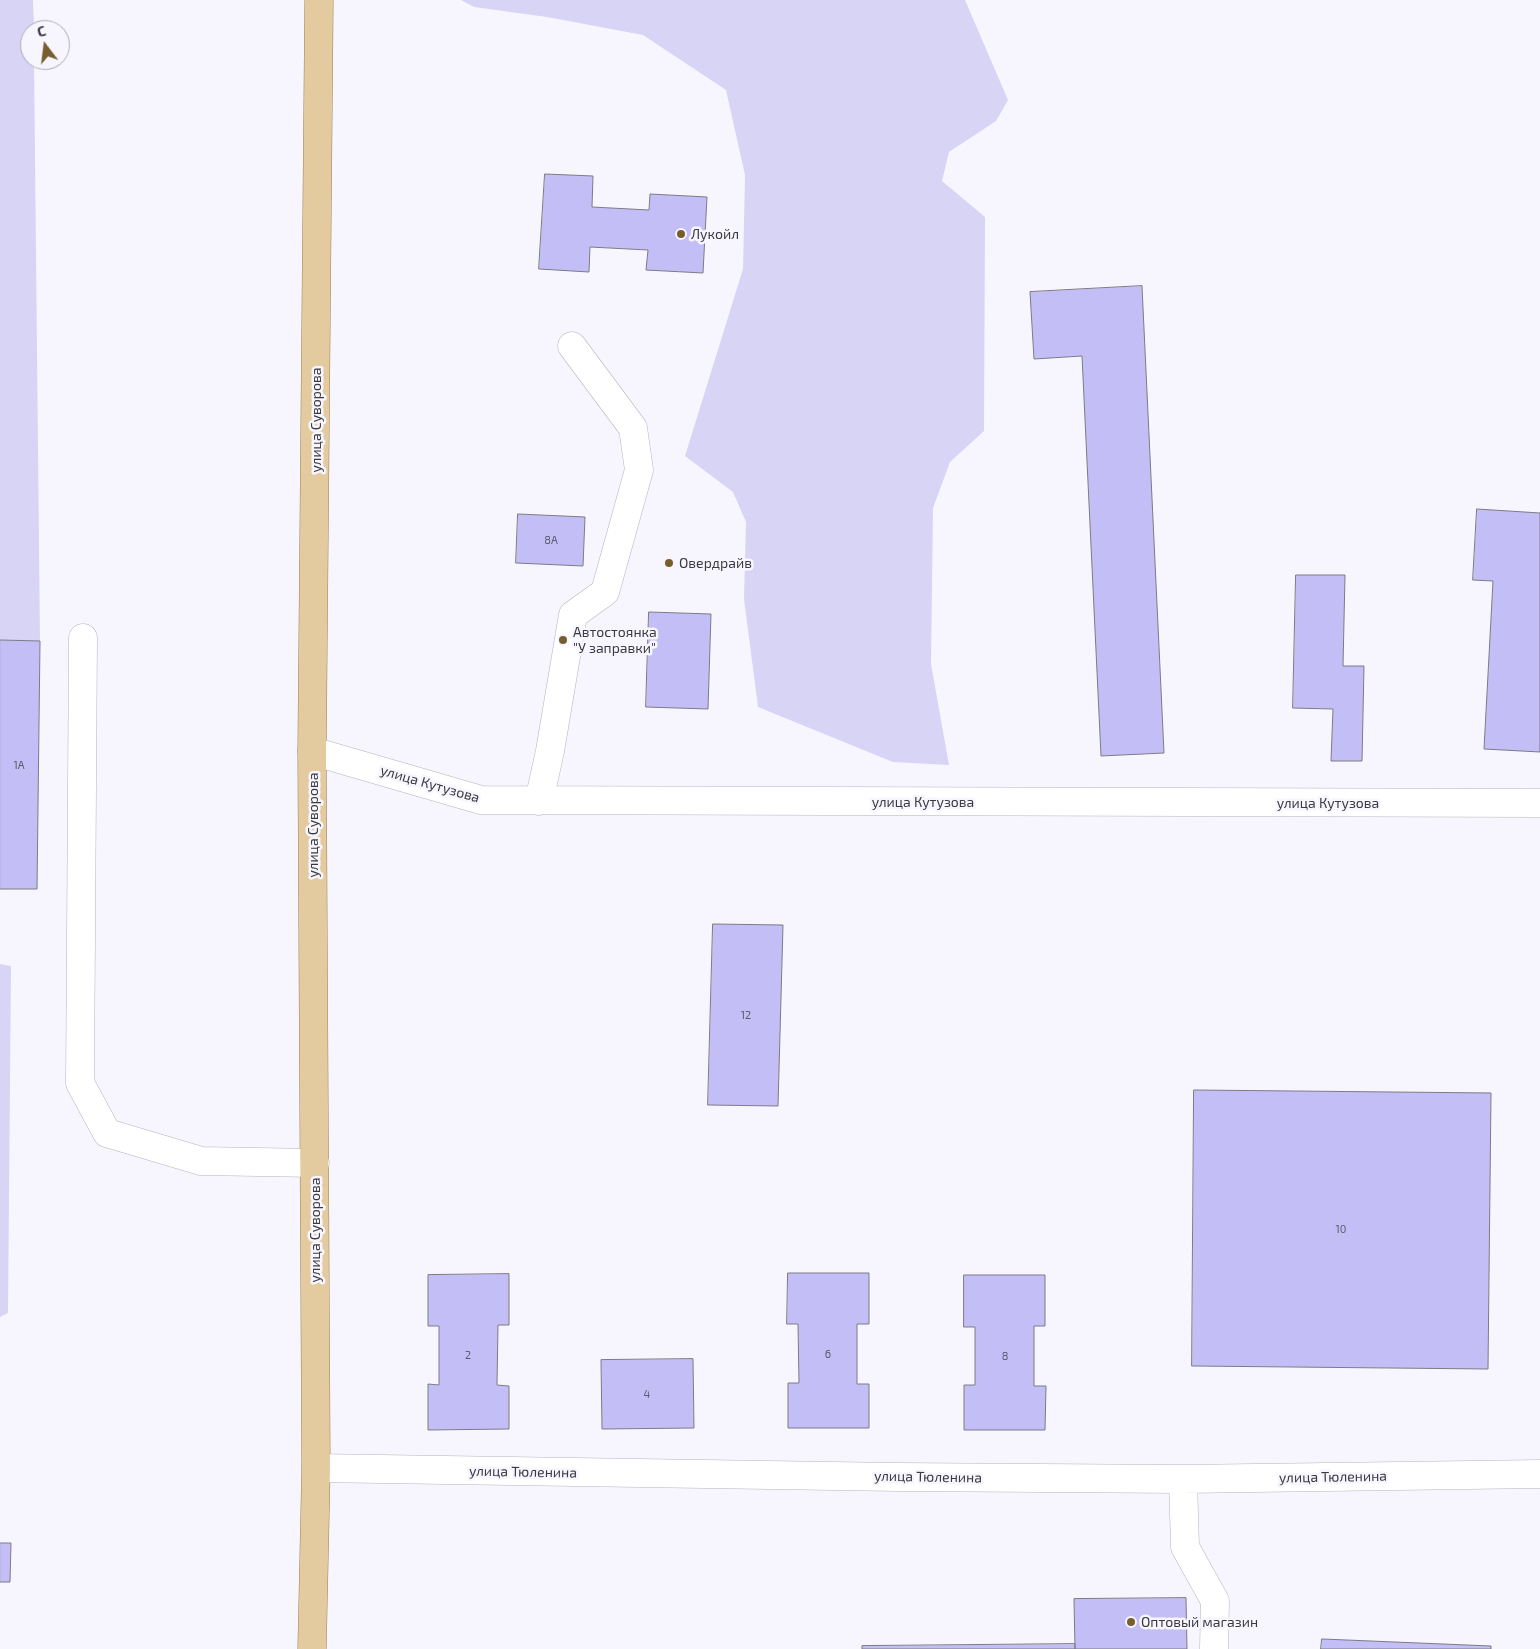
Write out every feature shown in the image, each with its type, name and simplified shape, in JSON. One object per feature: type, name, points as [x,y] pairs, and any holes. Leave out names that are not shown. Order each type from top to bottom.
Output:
[{"type":"main road","name":"улица Суворова","points":[[312,1649],[316,1468],[312,751],[318,0]]},
{"type":"street","points":[[539,801],[550,751],[573,616],[605,592],[639,470],[632,428],[572,346]]},
{"type":"street","points":[[83,638],[80,1083],[107,1133],[201,1161],[315,1162]]},
{"type":"street","name":"улица Кутузова","points":[[312,751],[481,800],[1540,803]]},
{"type":"street","name":"улица Тюленина","points":[[316,1468],[1183,1479],[1540,1474]]},
{"type":"street","points":[[1183,1479],[1184,1546],[1215,1601],[1214,1649]]},
{"type":"shaded area","points":[[0,0],[33,0],[34,20],[20,20],[20,70],[34,70],[40,641],[0,640]]},
{"type":"shaded area","points":[[461,0],[965,0],[1008,100],[996,121],[949,152],[942,181],[985,217],[984,431],[950,462],[933,508],[931,664],[949,765],[893,762],[758,707],[744,599],[746,522],[733,492],[685,456],[743,269],[745,175],[726,90],[643,35],[547,17],[474,7]]},
{"type":"shaded area","points":[[0,964],[11,966],[8,1313],[0,1317]]},
{"type":"building","points":[[545,174],[593,176],[592,207],[649,210],[650,194],[707,197],[703,273],[646,270],[648,250],[590,247],[589,272],[539,269]]},
{"type":"building","points":[[1142,286],[1164,753],[1101,756],[1082,356],[1034,359],[1030,292]]},
{"type":"building","points":[[1477,509],[1540,513],[1540,752],[1484,749],[1493,581],[1473,580]]},
{"type":"building","points":[[518,514],[585,517],[583,566],[516,563]]},
{"type":"building","points":[[1296,575],[1345,575],[1343,666],[1364,666],[1362,761],[1331,761],[1333,709],[1293,708]]},
{"type":"building","points":[[649,612],[711,614],[708,709],[646,707]]},
{"type":"building","points":[[0,640],[40,641],[37,889],[0,889]]},
{"type":"building","points":[[713,924],[783,925],[778,1106],[708,1105]]},
{"type":"building","points":[[1194,1090],[1491,1093],[1488,1369],[1192,1366]]},
{"type":"building","points":[[788,1273],[869,1273],[869,1324],[857,1324],[857,1384],[869,1384],[869,1428],[788,1428],[788,1383],[799,1383],[798,1324],[787,1324]]},
{"type":"building","points":[[509,1274],[509,1325],[498,1325],[497,1385],[509,1386],[509,1429],[428,1430],[428,1384],[439,1385],[439,1326],[428,1326],[428,1275]]},
{"type":"building","points":[[964,1275],[1045,1275],[1045,1326],[1034,1326],[1034,1386],[1046,1386],[1045,1430],[964,1430],[964,1385],[975,1385],[975,1327],[964,1327]]},
{"type":"building","points":[[693,1359],[694,1428],[602,1429],[601,1360]]},
{"type":"building","points":[[0,1543],[11,1543],[10,1582],[0,1582]]},
{"type":"building","name":"Оптовый магазин","points":[[1186,1598],[1187,1649],[1075,1649],[1074,1599]]},
{"type":"building","points":[[1322,1639],[1491,1646],[1491,1649],[1321,1649]]},
{"type":"building","points":[[1075,1644],[1075,1649],[862,1649],[862,1646]]},
{"type":"place","name":"Лукойл","points":[[681,234]]},
{"type":"place","name":"Овердрайв","points":[[669,563]]},
{"type":"place","name":"Автостоянка \"У заправки\"","points":[[563,640]]},
{"type":"place","name":"Оптовый магазин","points":[[1131,1622]]}]
